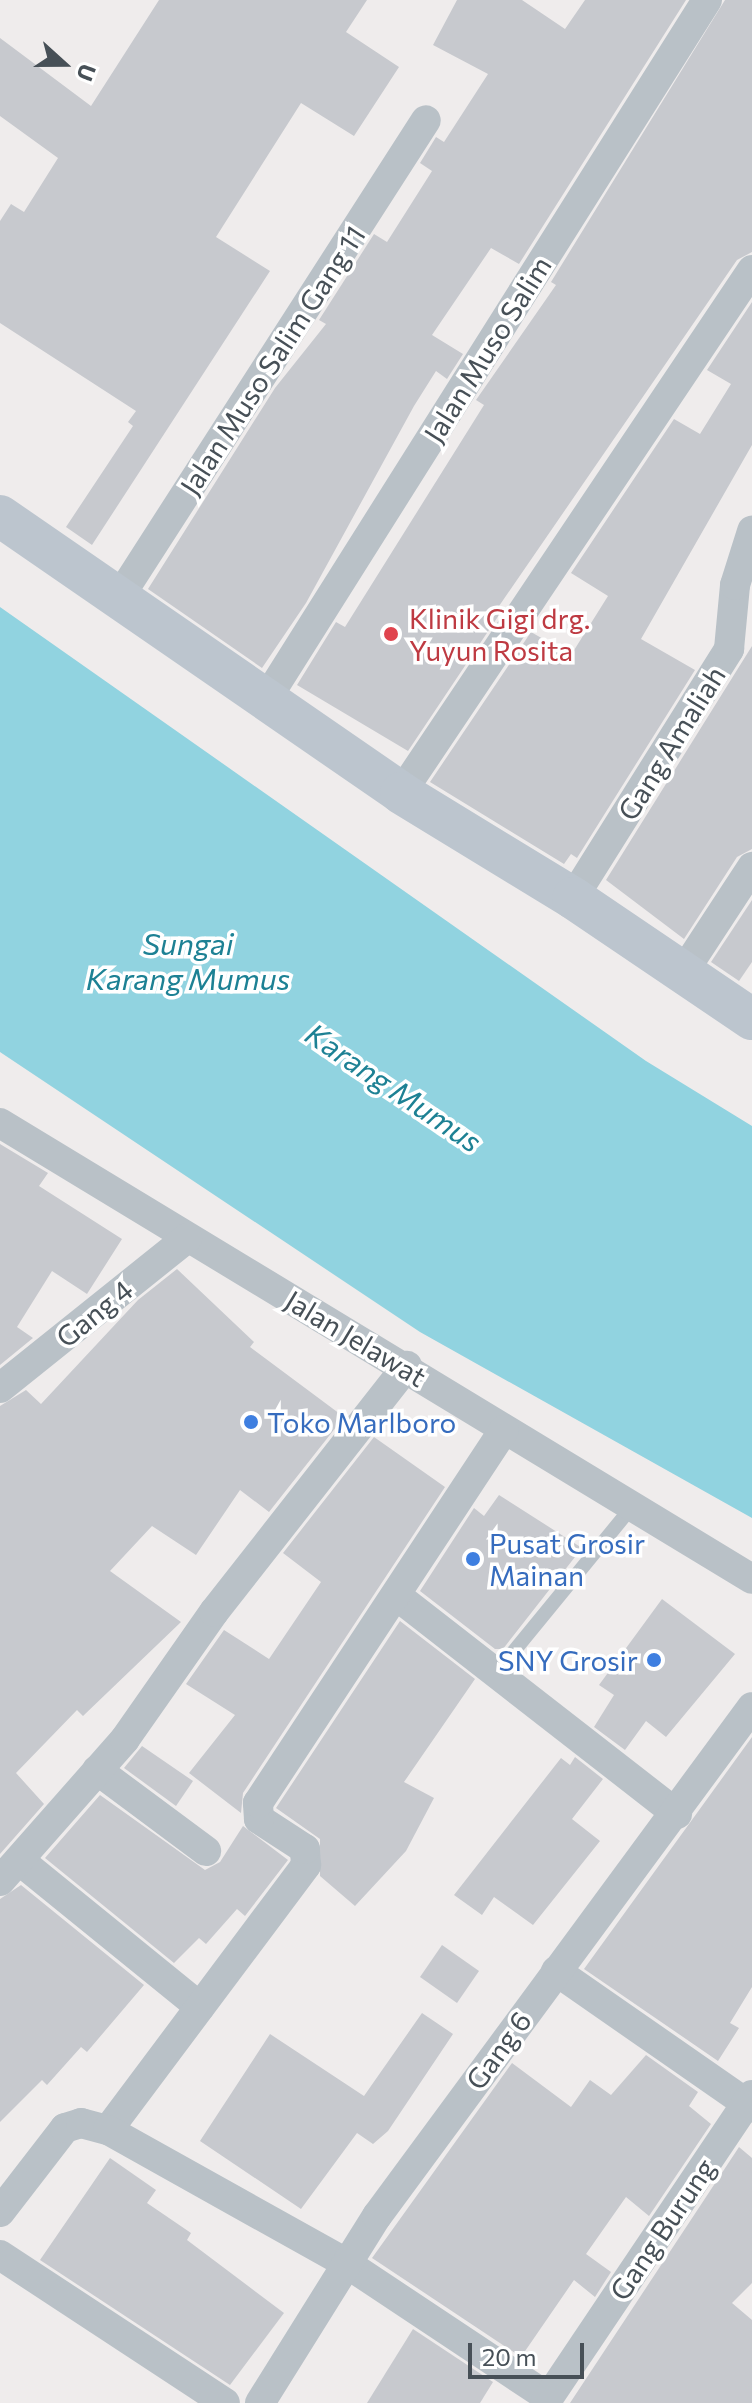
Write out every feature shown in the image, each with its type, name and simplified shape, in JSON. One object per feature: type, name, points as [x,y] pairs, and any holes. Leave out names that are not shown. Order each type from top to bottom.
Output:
[{"type":"street","name":"Jalan Muso Salim","points":[[267,698],[707,0]]},
{"type":"street","name":"Jalan Muso Salim Gang 11","points":[[118,599],[426,120]]},
{"type":"street","points":[[401,793],[752,270]]},
{"type":"street","points":[[0,516],[401,793],[573,898],[752,1019]]},
{"type":"street","name":"Gang Amaliah","points":[[573,898],[729,649],[735,585],[752,531]]},
{"type":"street","points":[[682,974],[752,867]]},
{"type":"street","name":"Jalan Jelawat","points":[[0,1123],[187,1238],[407,1366],[504,1430],[752,1579]]},
{"type":"street","name":"Gang 4","points":[[0,1388],[187,1238]]},
{"type":"street","points":[[200,2007],[9,1870],[97,1770],[407,1366]]},
{"type":"street","points":[[108,2130],[306,1865],[305,1849],[259,1819],[258,1803],[504,1430]]},
{"type":"street","points":[[397,1596],[677,1814]]},
{"type":"street","name":"Gang 6","points":[[260,2403],[346,2263],[556,1971],[677,1814],[752,1707]]},
{"type":"street","points":[[97,1770],[206,1851]]},
{"type":"street","points":[[556,1971],[750,2101]]},
{"type":"street","name":"Gang Burung","points":[[547,2400],[750,2101]]},
{"type":"street","points":[[0,2212],[65,2128],[81,2123],[108,2130],[346,2263],[547,2400]]},
{"type":"street","points":[[0,2255],[225,2403]]},
{"type":"lane","points":[[496,1673],[632,1507]]},
{"type":"water","name":"Sungai Karang Mumus","points":[[0,607],[646,1061],[752,1126],[752,1518],[420,1332],[0,1052]]},
{"type":"building","points":[[159,0],[367,0],[346,32],[399,67],[354,136],[301,103],[216,237],[270,271],[92,545],[66,527],[133,426],[128,422],[136,411],[0,323],[0,221],[11,204],[24,212],[58,158],[0,116],[0,38],[91,106]]},
{"type":"building","points":[[457,0],[522,0],[565,29],[585,0],[686,0],[519,264],[491,248],[432,335],[463,354],[447,379],[436,371],[306,603],[262,668],[148,589],[275,388],[326,324],[319,320],[374,234],[387,242],[432,171],[420,163],[436,137],[444,142],[488,74],[433,45]]},
{"type":"building","points":[[725,0],[752,0],[752,252],[737,260],[497,609],[501,612],[408,751],[297,685],[336,622],[345,627],[484,405],[476,400],[556,285],[551,282]]},
{"type":"building","points":[[752,302],[752,445],[641,639],[695,670],[577,858],[571,854],[564,864],[430,782],[531,632],[571,655],[608,596],[571,573],[674,419],[700,434],[731,384],[707,370]]},
{"type":"building","points":[[752,646],[752,849],[737,857],[684,939],[606,880]]},
{"type":"building","points":[[752,900],[752,962],[739,981],[711,962]]},
{"type":"building","points":[[0,1144],[48,1173],[39,1186],[122,1239],[87,1294],[52,1271],[17,1327],[33,1338],[0,1365]]},
{"type":"building","points":[[177,1269],[254,1342],[250,1347],[344,1417],[269,1512],[240,1490],[196,1555],[152,1526],[110,1571],[181,1622],[83,1716],[77,1710],[16,1773],[44,1804],[0,1854],[0,1406],[26,1390],[41,1404],[138,1300]]},
{"type":"building","points":[[374,1437],[445,1487],[243,1793],[241,1813],[189,1773],[235,1715],[186,1684],[224,1630],[269,1659],[321,1582],[283,1553]]},
{"type":"building","points":[[499,1495],[582,1548],[503,1649],[495,1649],[420,1591],[474,1508],[484,1516]]},
{"type":"building","points":[[662,1599],[735,1654],[666,1737],[646,1721],[625,1750],[594,1727],[614,1695],[599,1685]]},
{"type":"building","points":[[400,1621],[475,1679],[404,1782],[434,1798],[406,1851],[355,1906],[320,1876],[320,1839],[276,1808]]},
{"type":"building","points":[[752,1737],[752,1987],[730,2023],[739,2028],[718,2061],[584,1969]]},
{"type":"building","points":[[142,1746],[193,1781],[176,1806],[124,1768]]},
{"type":"building","points":[[575,1757],[603,1779],[572,1819],[600,1841],[533,1925],[494,1897],[482,1915],[454,1895],[561,1758],[570,1765]]},
{"type":"building","points":[[100,1795],[205,1870],[220,1862],[243,1826],[288,1860],[245,1916],[237,1909],[206,1944],[199,1938],[174,1963],[45,1858]]},
{"type":"building","points":[[21,1885],[144,1985],[87,2052],[81,2047],[47,2085],[42,2080],[0,2122],[0,1899]]},
{"type":"building","points":[[442,1945],[479,1971],[457,2003],[420,1977]]},
{"type":"building","points":[[422,2013],[453,2034],[388,2131],[373,2144],[357,2133],[301,2209],[200,2141],[270,2034],[364,2096]]},
{"type":"building","points":[[646,2055],[698,2092],[689,2106],[711,2124],[649,2216],[626,2197],[586,2254],[611,2272],[595,2297],[574,2280],[521,2357],[372,2258],[512,2063],[571,2107],[590,2080],[611,2095]]},
{"type":"building","points":[[739,2147],[752,2158],[752,2283],[732,2303],[752,2320],[752,2403],[570,2403]]},
{"type":"building","points":[[110,2158],[156,2190],[147,2203],[191,2233],[187,2240],[284,2313],[230,2385],[40,2260]]},
{"type":"building","points":[[413,2329],[493,2382],[480,2403],[367,2403]]},
{"type":"place","name":"Klinik Gigi drg. Yuyun Rosita","points":[[391,634]]},
{"type":"place","name":"Toko Marlboro","points":[[251,1422]]},
{"type":"place","name":"Pusat Grosir Mainan","points":[[473,1559]]},
{"type":"place","name":"SNY Grosir","points":[[654,1660]]},
{"type":"water label","name":"Karang Mumus","points":[[394,1087]]}]
